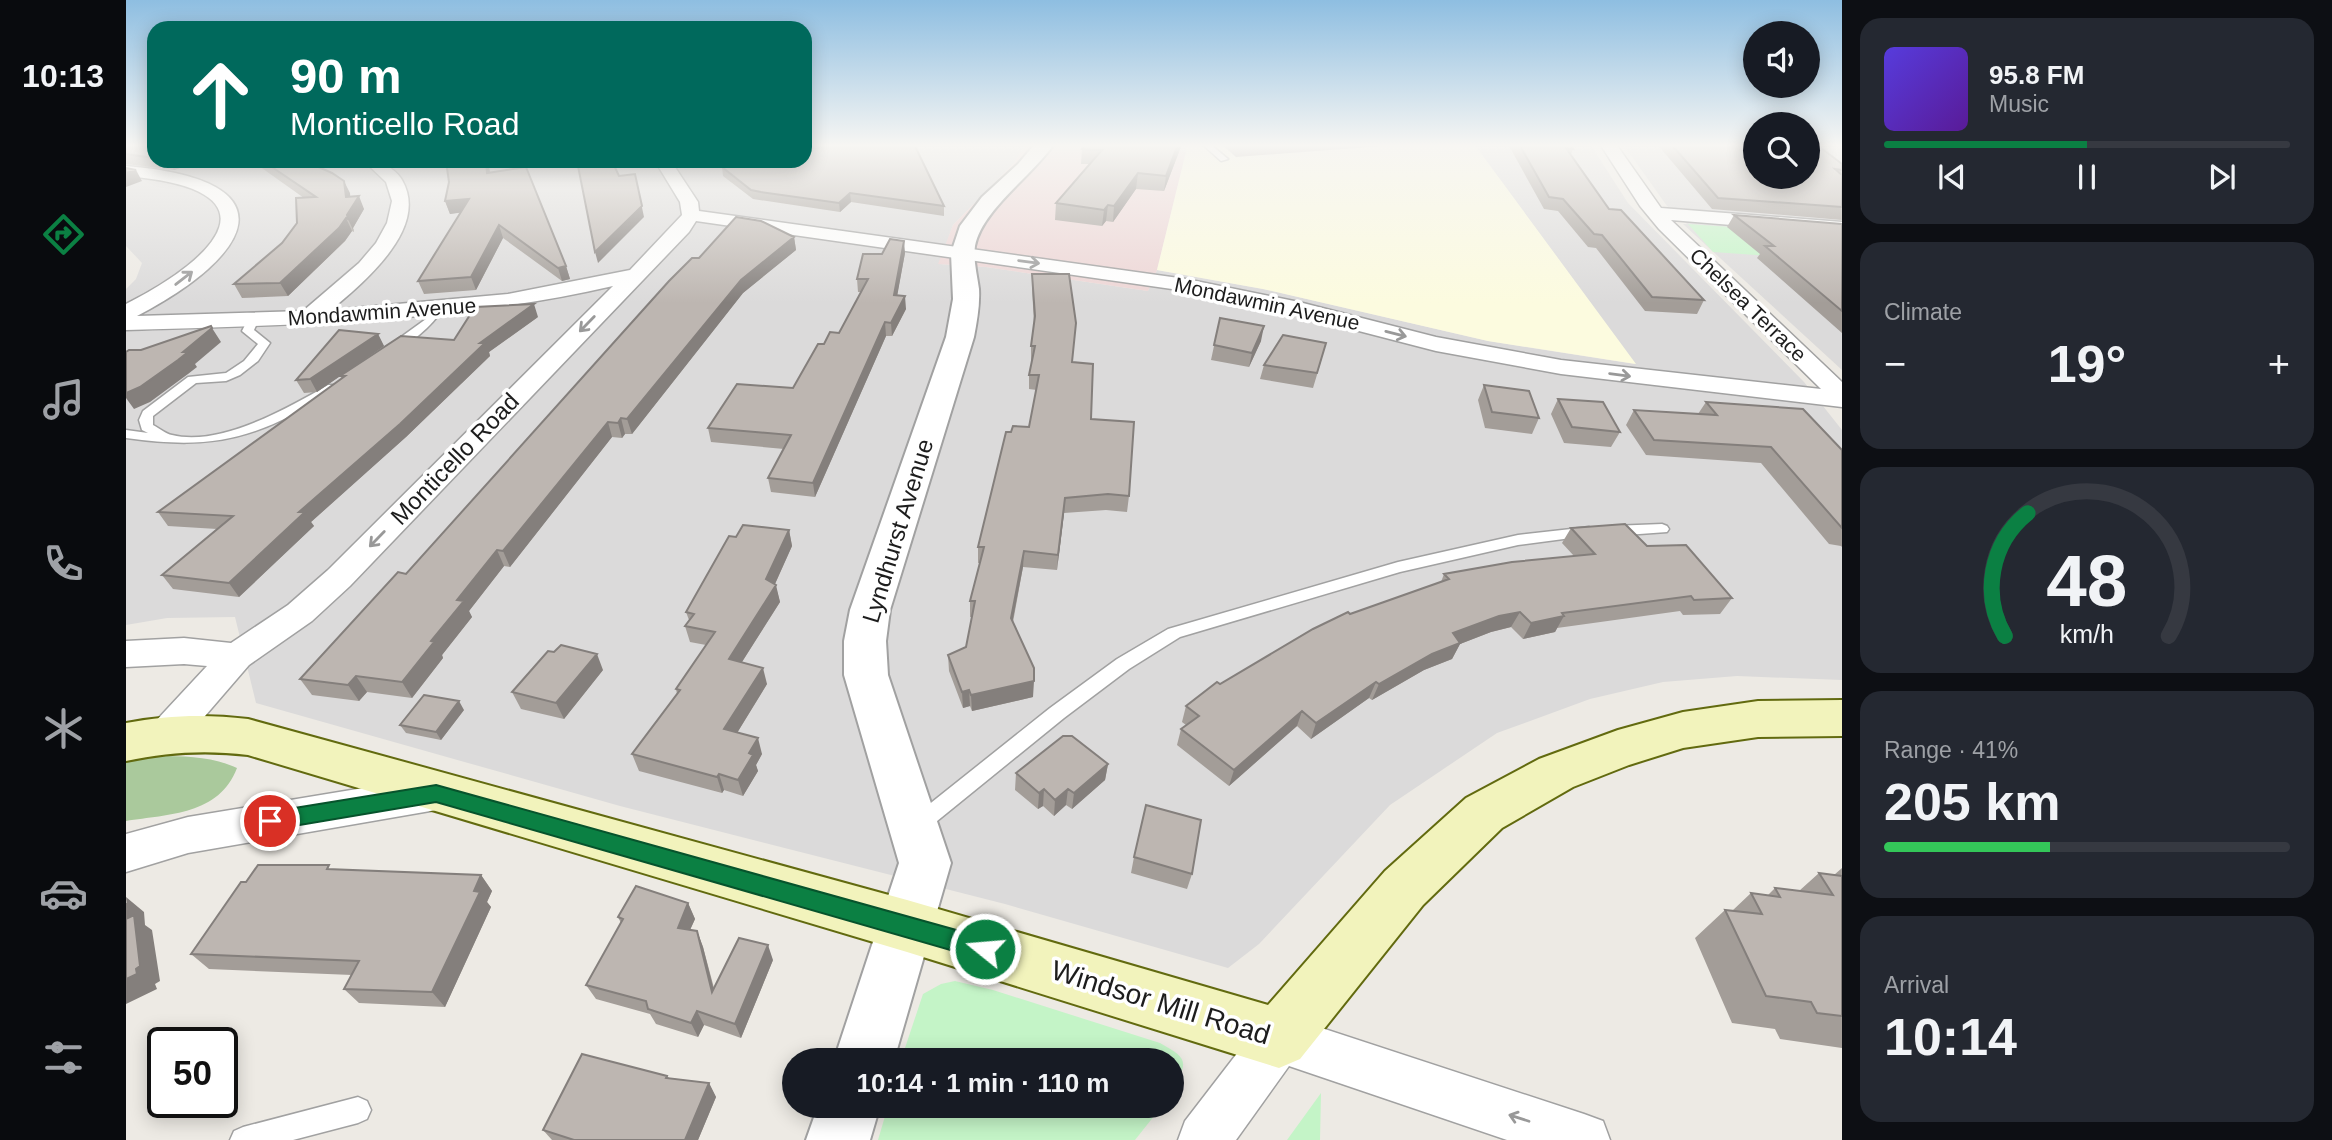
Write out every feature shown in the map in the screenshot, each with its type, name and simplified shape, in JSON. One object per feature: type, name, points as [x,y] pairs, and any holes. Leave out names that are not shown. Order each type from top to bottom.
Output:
[{"type":"main road","points":[[1279,1038],[1404,888],[1484,813],[1556,774],[1618,749],[1683,730],[1758,719],[1842,718]]},
{"type":"main road","name":"Windsor Mill Road","points":[[146,738],[214,733],[248,737],[907,926],[1279,1038]]},
{"type":"street","points":[[126,313],[178,284],[203,264],[221,244],[231,226],[230,210],[221,197]]},
{"type":"street","points":[[308,318],[367,268],[385,246],[397,224],[400,197]]},
{"type":"street","points":[[685,197],[691,215]]},
{"type":"street","name":"Lyndhurst Avenue","points":[[868,1048],[925,863],[866,674],[865,641],[870,610],[960,337],[966,292],[962,253],[973,223],[998,197]]},
{"type":"street","name":"Chelsea Terrace","points":[[1645,197],[1656,213],[1842,398]]},
{"type":"street","points":[[1656,213],[1842,228]]},
{"type":"street","name":"Mondawmin Avenue","points":[[691,215],[1198,287],[1491,355],[1630,376],[1842,398]]},
{"type":"street","name":"Monticello Road","points":[[146,738],[237,656],[300,613],[339,578],[682,228],[691,215]]},
{"type":"street","name":"Mondawmin Avenue","points":[[126,323],[308,318],[437,310],[497,304],[635,275]]},
{"type":"street","points":[[126,654],[184,651],[237,656]]},
{"type":"street","points":[[126,853],[188,835],[436,793]]},
{"type":"street","points":[[1204,1140],[1279,1038]]},
{"type":"street","name":"Windsor Mill Road","points":[[1279,1038],[1584,1140]]},
{"type":"street","points":[[838,1140],[845,1118]]},
{"type":"lane","points":[[382,356],[430,321],[437,310]]},
{"type":"lane","points":[[170,439],[147,427],[145,420],[148,414],[192,380],[199,377],[229,377],[257,354],[264,343],[248,331],[253,319]]},
{"type":"lane","points":[[126,434],[204,440],[246,433],[281,417],[340,383]]},
{"type":"lane","points":[[914,828],[1057,713],[1123,664],[1174,633],[1398,567],[1518,540],[1574,533],[1662,529]]},
{"type":"lane","points":[[243,1140],[358,1110]]},
{"type":"shaded area","points":[[126,197],[980,197],[953,225],[939,264],[986,267],[1148,291],[1157,270],[1263,289],[1488,341],[1635,364],[1513,197],[1624,197],[1804,382],[1842,430],[1842,680],[1737,676],[1663,682],[1590,699],[1497,733],[1390,805],[1259,944],[1228,968],[1005,904],[620,806],[256,703],[235,617],[167,618],[126,625],[126,289],[136,279],[142,263],[126,246]]},
{"type":"shaded area","points":[[980,197],[1175,197],[1157,270],[1148,291],[986,267],[938,264],[953,225]]},
{"type":"shaded area","points":[[1175,197],[1513,197],[1636,364],[1488,341],[1263,289],[1157,270]]},
{"type":"shaded area","points":[[1661,197],[1842,197],[1842,370],[1683,224],[1687,224]]},
{"type":"green space","points":[[1688,224],[1842,235],[1842,261],[1713,252]]},
{"type":"green space","points":[[147,756],[204,758],[237,768],[229,783],[205,804],[175,814],[126,821],[126,761]]},
{"type":"green space","points":[[955,981],[993,990],[1160,1043],[1168,1048],[905,1048],[923,994],[941,984]]},
{"type":"green space","points":[[1321,1093],[1320,1140],[1287,1140]]},
{"type":"green space","points":[[884,1118],[1152,1118],[1135,1140],[878,1140]]},
{"type":"building","points":[[358,197],[347,215],[348,219],[280,283],[234,284],[282,243],[297,223],[296,198]]},
{"type":"building","points":[[446,197],[538,197],[566,266],[558,268],[499,225],[471,277],[418,281],[469,199],[445,201]]},
{"type":"building","points":[[584,197],[640,197],[642,206],[595,252]]},
{"type":"building","points":[[798,197],[845,197],[839,203]]},
{"type":"building","points":[[880,197],[940,197],[944,206]]},
{"type":"building","points":[[1061,197],[1120,197],[1114,206],[1108,205],[1104,210],[1056,203]]},
{"type":"building","points":[[1550,197],[1601,197],[1609,209],[1621,210],[1704,300],[1652,297],[1602,235],[1594,234],[1563,199]]},
{"type":"building","points":[[1717,197],[1842,197],[1842,207],[1718,198]]},
{"type":"building","points":[[1734,215],[1842,224],[1842,311],[1765,246],[1774,246]]},
{"type":"building","points":[[736,217],[761,221],[794,237],[741,280],[627,419],[621,418],[618,423],[608,422],[503,551],[497,550],[457,600],[464,601],[402,682],[356,676],[348,685],[300,679],[398,572],[406,574],[669,281],[692,258],[699,258]]},
{"type":"building","points":[[890,239],[904,241],[894,295],[905,296],[891,323],[885,322],[813,483],[768,478],[791,435],[708,428],[737,384],[793,388],[818,344],[824,344],[830,332],[839,333],[868,279],[857,279],[863,254],[882,254]]},
{"type":"building","points":[[1032,274],[1069,274],[1076,323],[1072,362],[1093,364],[1091,419],[1134,422],[1129,496],[1108,494],[1065,498],[1058,555],[1024,551],[1011,618],[1034,668],[1034,681],[971,695],[969,690],[962,692],[948,655],[966,647],[975,601],[970,601],[984,547],[978,547],[1006,432],[1011,432],[1013,426],[1029,427],[1039,375],[1029,375],[1035,346],[1031,346],[1035,316]]},
{"type":"building","points":[[534,304],[480,343],[485,343],[400,424],[299,512],[305,512],[229,583],[162,575],[233,516],[158,512],[345,376],[340,376],[401,336],[454,340],[475,307]]},
{"type":"building","points":[[1220,318],[1264,326],[1252,353],[1214,345]]},
{"type":"building","points":[[211,326],[212,328],[183,352],[188,352],[178,360],[140,387],[126,393],[126,352],[141,350]]},
{"type":"building","points":[[339,330],[378,334],[310,379],[296,380]]},
{"type":"building","points":[[1283,335],[1326,343],[1317,373],[1264,365]]},
{"type":"building","points":[[1484,385],[1529,391],[1539,418],[1492,412]]},
{"type":"building","points":[[1558,399],[1603,402],[1620,432],[1572,427]]},
{"type":"building","points":[[1706,402],[1803,409],[1842,450],[1842,528],[1771,447],[1654,440],[1634,410],[1717,415]]},
{"type":"building","points":[[1625,524],[1647,546],[1686,545],[1732,598],[1694,600],[1691,596],[1562,613],[1564,616],[1531,623],[1520,612],[1499,616],[1453,633],[1460,643],[1432,654],[1379,684],[1376,682],[1316,723],[1302,711],[1234,770],[1181,729],[1199,716],[1186,706],[1217,682],[1220,684],[1313,629],[1348,612],[1350,614],[1449,579],[1444,574],[1512,562],[1595,554],[1571,528]]},
{"type":"building","points":[[743,525],[789,530],[766,579],[776,585],[729,659],[763,668],[724,729],[758,738],[749,753],[753,755],[738,780],[632,754],[680,690],[676,689],[715,632],[685,626],[694,614],[686,612],[729,536],[736,537]]},
{"type":"building","points":[[561,645],[597,654],[556,703],[512,692],[548,651],[554,652]]},
{"type":"building","points":[[424,695],[459,701],[436,732],[400,725]]},
{"type":"building","points":[[1063,736],[1072,736],[1108,764],[1074,793],[1068,789],[1055,800],[1044,789],[1039,793],[1016,773]]},
{"type":"building","points":[[1146,805],[1201,820],[1192,874],[1134,857]]},
{"type":"building","points":[[258,865],[329,865],[327,869],[481,875],[474,891],[480,892],[432,992],[344,989],[359,961],[191,954],[241,882],[246,882]]},
{"type":"building","points":[[1819,873],[1842,876],[1842,1016],[1817,1013],[1811,1002],[1766,996],[1725,910],[1762,914],[1751,893],[1780,897],[1775,888],[1833,895]]},
{"type":"building","points":[[636,886],[688,903],[678,928],[697,931],[712,992],[739,938],[768,945],[735,1024],[697,1011],[691,1023],[648,1009],[646,1001],[586,985],[623,919],[618,917]]},
{"type":"building","points":[[126,903],[128,918],[134,915],[140,966],[136,969],[137,974],[126,979]]},
{"type":"building","points":[[582,1054],[667,1076],[666,1078],[709,1083],[685,1140],[574,1140],[543,1130]]},
{"type":"route","points":[[270,821],[436,793],[985,949]]}]
